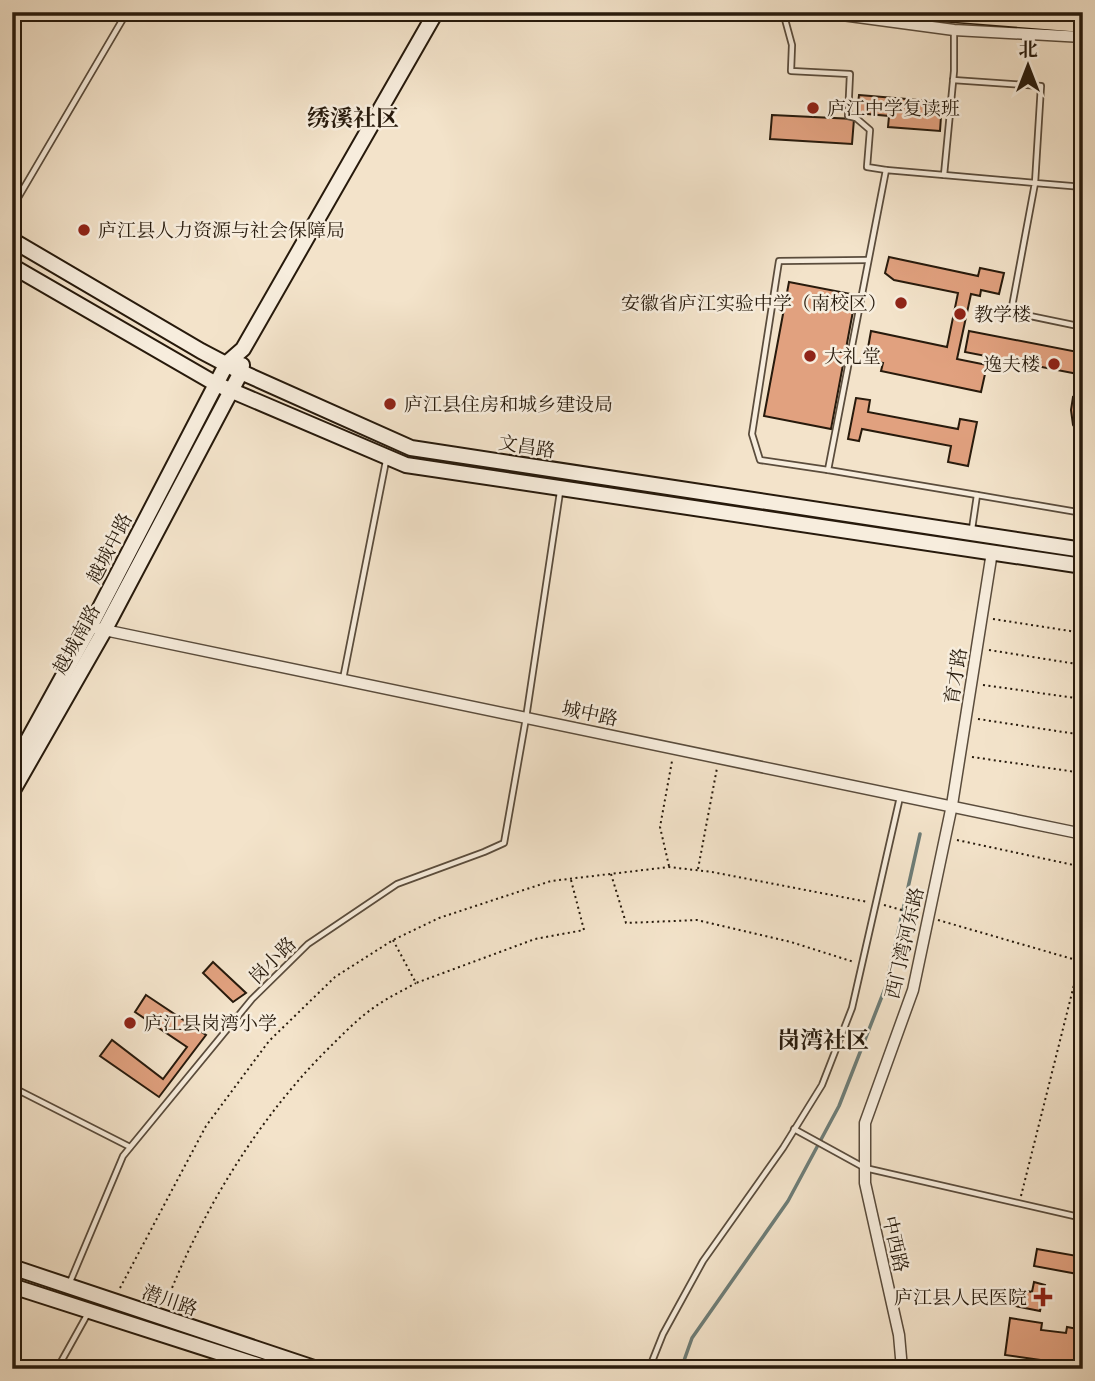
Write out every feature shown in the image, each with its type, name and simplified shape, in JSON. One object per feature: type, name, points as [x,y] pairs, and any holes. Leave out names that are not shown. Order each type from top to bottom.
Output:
[{"type":"main road","name":"越城中路","points":[[12,769],[97,629],[226,363],[243,349],[436,12]]},
{"type":"main road","points":[[933,12],[1083,24]]},
{"type":"main road","name":"文昌路","points":[[12,240],[241,372],[411,448],[1083,550]]},
{"type":"main road","name":"文昌路","points":[[12,266],[216,384],[406,466],[1083,566]]},
{"type":"main road","name":"越城中路","points":[[230,391],[241,372],[243,349]]},
{"type":"main road","name":"越城南路","points":[[12,792],[97,629],[230,391]]},
{"type":"main road","name":"潜川路","points":[[12,1267],[317,1369]]},
{"type":"main road","name":"潜川路","points":[[12,1286],[271,1369]]},
{"type":"street","points":[[820,12],[954,30],[1083,37]]},
{"type":"street","name":"育才路","points":[[952,805],[992,552]]},
{"type":"street","name":"城中路","points":[[97,629],[1083,834]]},
{"type":"street","name":"西门湾河东路","points":[[865,1168],[865,1123],[913,990],[952,805]]},
{"type":"street","name":"中西路","points":[[865,1168],[865,1184],[899,1335],[902,1369]]},
{"type":"lane","points":[[12,208],[127,12]]},
{"type":"lane","points":[[783,12],[792,46],[791,71],[850,74],[848,116],[856,118],[870,130],[867,167],[1083,187]]},
{"type":"lane","points":[[944,174],[953,80],[954,30]]},
{"type":"lane","points":[[953,80],[1041,86],[1035,183],[1011,312],[1083,327]]},
{"type":"lane","points":[[828,470],[886,170]]},
{"type":"lane","points":[[867,260],[779,261],[752,434],[761,460],[1083,513]]},
{"type":"lane","points":[[343,680],[386,457]]},
{"type":"lane","points":[[526,718],[560,488]]},
{"type":"lane","points":[[971,533],[977,495]]},
{"type":"lane","name":"岗小路","points":[[68,1286],[118,1167],[130,1147],[252,999],[307,944],[397,884],[504,843],[526,718]]},
{"type":"lane","points":[[649,1369],[663,1334],[704,1261],[822,1085],[852,1008],[901,795]]},
{"type":"lane","points":[[12,1087],[130,1147]]},
{"type":"lane","points":[[794,1129],[865,1168],[1083,1219]]},
{"type":"lane","points":[[57,1369],[89,1311]]},
{"type":"path","points":[[982,618],[1083,633]]},
{"type":"path","points":[[977,648],[1083,665]]},
{"type":"path","points":[[972,683],[1083,699]]},
{"type":"path","points":[[966,717],[1083,735]]},
{"type":"path","points":[[669,867],[660,827],[674,748]]},
{"type":"path","points":[[960,755],[1083,773]]},
{"type":"path","points":[[698,870],[719,757]]},
{"type":"path","points":[[946,837],[1083,867]]},
{"type":"path","points":[[113,1301],[206,1126],[269,1041],[335,977],[393,940],[439,918],[551,881],[669,867],[876,903],[1081,961]]},
{"type":"path","points":[[611,874],[626,923],[697,920],[791,942],[862,965]]},
{"type":"path","points":[[160,1317],[179,1268],[230,1175],[305,1071],[378,1004],[416,983],[535,939],[584,930],[570,879]]},
{"type":"path","points":[[393,940],[416,983]]},
{"type":"path","points":[[1019,1203],[1083,949]]},
{"type":"building","points":[[859,95],[942,102],[940,131],[888,127],[889,116],[857,113]]},
{"type":"building","points":[[772,115],[854,119],[852,144],[770,139]]},
{"type":"building","name":"教学楼","points":[[889,257],[978,276],[980,268],[1004,273],[999,294],[981,290],[980,296],[971,294],[957,359],[987,365],[981,392],[881,371],[883,363],[866,359],[871,331],[947,347],[958,293],[894,280],[885,273]]},
{"type":"building","name":"大礼堂","points":[[789,282],[856,295],[831,429],[764,416]]},
{"type":"building","name":"逸夫楼","points":[[969,331],[1083,353],[1083,375],[965,352]]},
{"type":"building","points":[[1073,397],[1083,399],[1083,441],[1073,425]]},
{"type":"building","points":[[856,398],[870,400],[868,412],[958,429],[960,419],[977,422],[968,466],[948,462],[951,446],[862,429],[859,441],[848,439]]},
{"type":"building","points":[[213,962],[246,993],[233,1002],[203,973]]},
{"type":"building","points":[[146,995],[206,1035],[159,1097],[100,1056],[112,1040],[163,1079],[187,1047],[135,1012]]},
{"type":"building","points":[[1037,1249],[1083,1257],[1083,1275],[1034,1266]]},
{"type":"building","points":[[1034,1282],[1045,1285],[1040,1311],[1010,1305],[1013,1288],[1032,1292]]},
{"type":"building","points":[[1010,1318],[1042,1323],[1041,1330],[1066,1333],[1067,1327],[1083,1330],[1083,1366],[1005,1355]]},
{"type":"waterway","points":[[681,1369],[692,1338],[788,1201],[839,1106],[886,986],[920,834]]},
{"type":"place","name":"庐江中学复读班","points":[[813,108]]},
{"type":"place","name":"庐江县人力资源与社会保障局","points":[[84,230]]},
{"type":"place","name":"安徽省庐江实验中学（南校区）","points":[[901,303]]},
{"type":"place","name":"教学楼","points":[[960,314]]},
{"type":"place","name":"大礼堂","points":[[810,356]]},
{"type":"place","name":"逸夫楼","points":[[1054,364]]},
{"type":"place","name":"庐江县住房和城乡建设局","points":[[390,404]]},
{"type":"place","name":"庐江县岗湾小学","points":[[130,1023]]},
{"type":"place","name":"庐江县人民医院","points":[[1043,1297]]},
{"type":"district","name":"绣溪社区","points":[[353,118]]},
{"type":"district","name":"岗湾社区","points":[[823,1040]]}]
